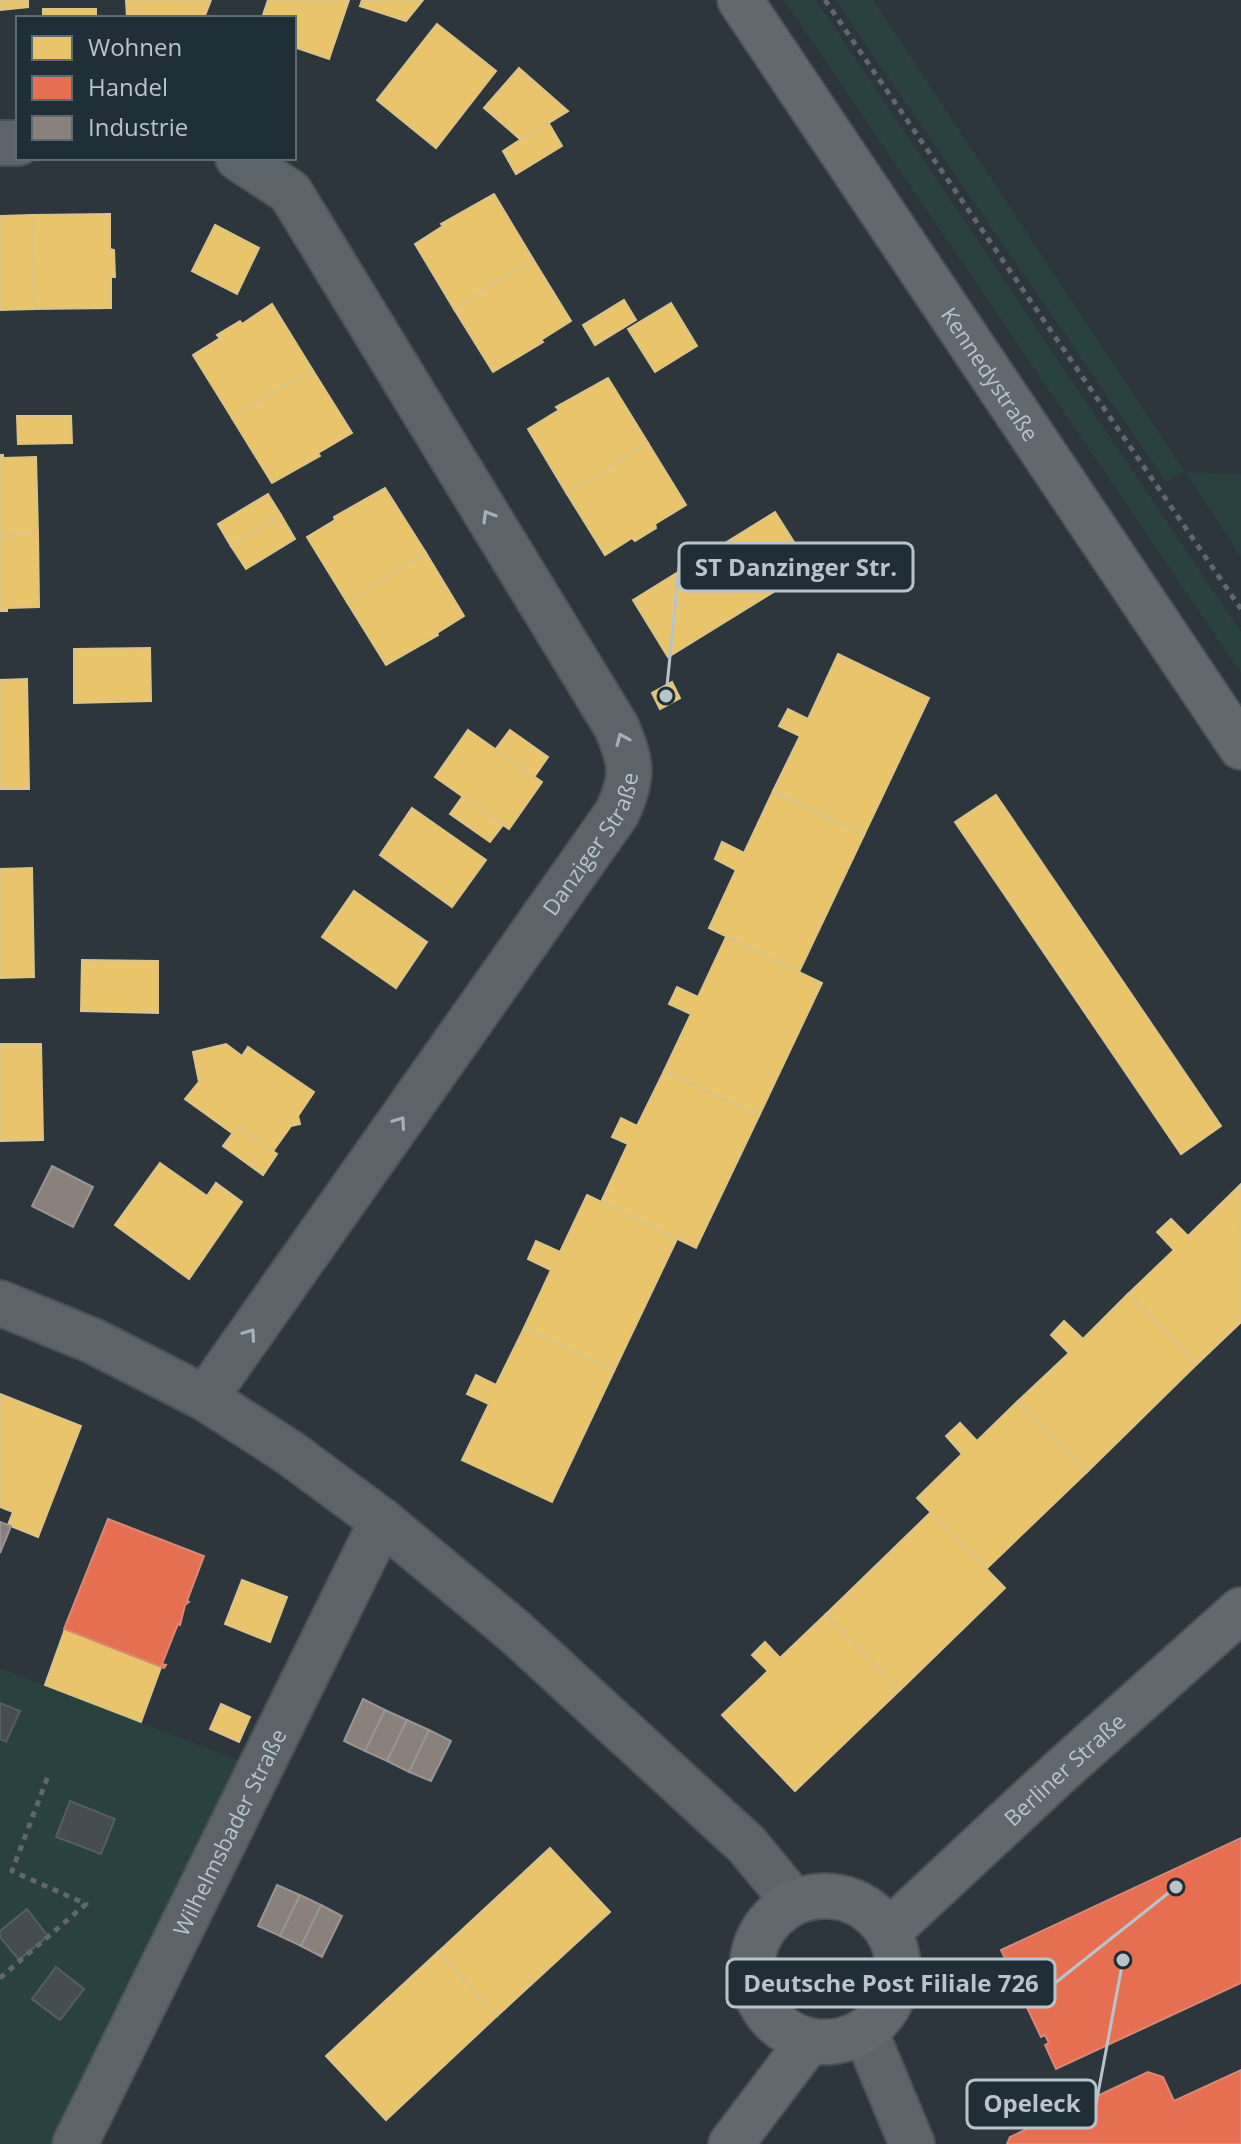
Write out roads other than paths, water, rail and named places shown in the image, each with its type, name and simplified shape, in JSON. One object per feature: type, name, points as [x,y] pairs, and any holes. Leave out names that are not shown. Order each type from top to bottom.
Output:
[{"type":"street","name":"Kennedystraße","points":[[740,0],[1241,747]]},
{"type":"street","name":"Danziger Straße","points":[[205,1398],[617,813],[629,787],[629,754],[616,726],[290,192],[241,160]]},
{"type":"street","points":[[0,1303],[93,1341],[205,1398],[290,1453],[382,1521],[513,1630],[736,1834],[794,1902]]},
{"type":"street","name":"Wilhelmsbader Straße","points":[[75,2144],[382,1521]]},
{"type":"street","name":"Berliner Straße","points":[[888,1932],[1063,1769],[1241,1610]]},
{"type":"street","points":[[811,1895],[851,1901],[872,1913],[888,1932],[896,1949],[899,1968],[897,1986],[885,2012],[865,2031],[848,2040],[828,2043],[809,2041],[786,2032],[770,2016],[757,1996],[752,1973],[755,1949],[773,1914],[794,1902],[811,1895]]},
{"type":"street","points":[[865,2031],[912,2144]]},
{"type":"street","points":[[731,2144],[809,2041]]},
{"type":"place","name":"ST Danzinger Str.","points":[[666,696]]},
{"type":"place","name":"Deutsche Post Filiale 726","points":[[1176,1887]]},
{"type":"place","name":"Opeleck","points":[[1123,1960]]}]
